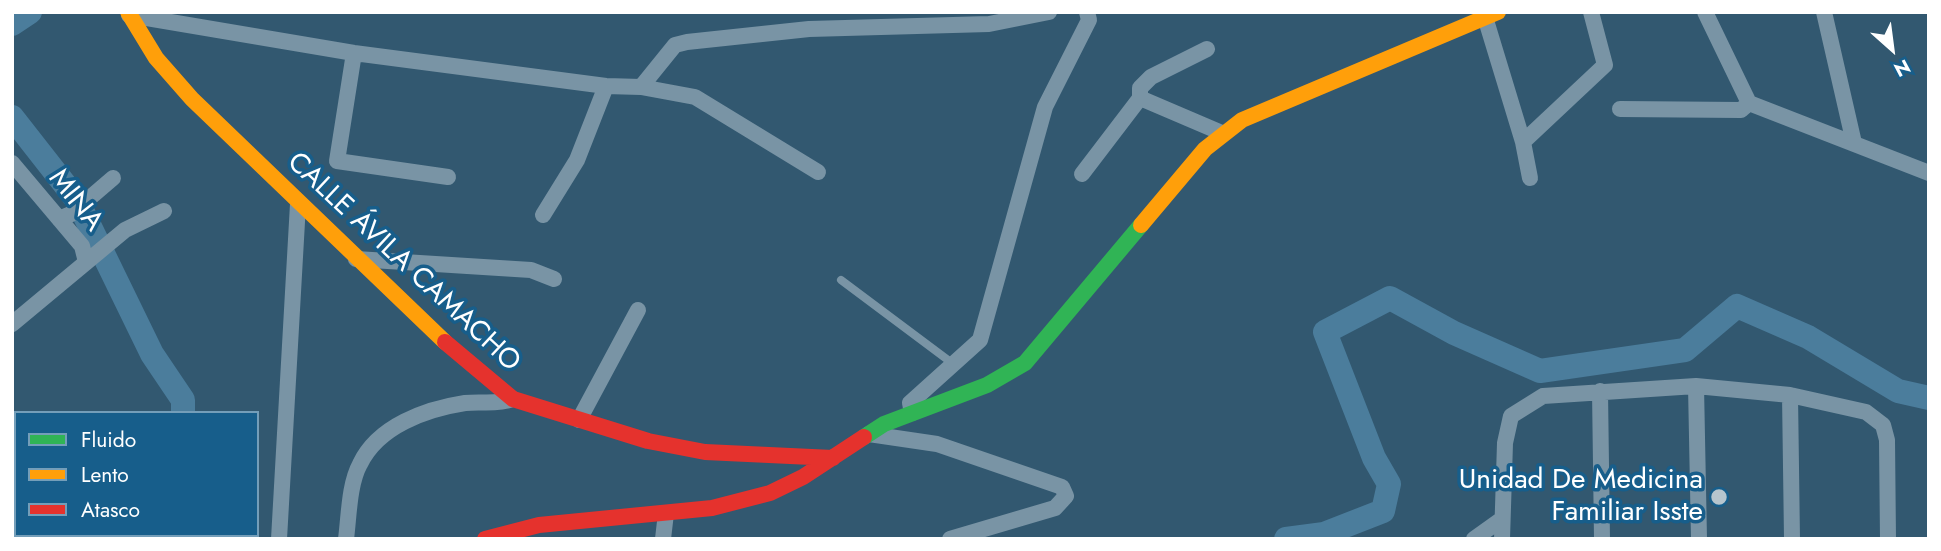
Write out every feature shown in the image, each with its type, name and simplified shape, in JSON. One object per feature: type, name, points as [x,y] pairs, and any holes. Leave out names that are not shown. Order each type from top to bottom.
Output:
[{"type":"main road","name":"CALLE ÁVILA CAMACHO","points":[[129,14],[167,73],[298,204],[505,402],[579,419],[648,441],[705,452],[833,458]]},
{"type":"main road","points":[[485,539],[539,525],[712,508],[770,493],[833,458],[868,433],[987,385],[1026,363],[1205,149],[1222,133],[1242,120],[1491,15]]},
{"type":"street","points":[[641,87],[675,45],[688,42],[912,19],[989,23],[1049,12]]},
{"type":"street","points":[[912,413],[910,403],[979,340],[1045,107],[1088,20],[1087,12]]},
{"type":"street","points":[[1523,142],[1605,65],[1591,12]]},
{"type":"street","points":[[1705,12],[1749,103],[1929,173]]},
{"type":"street","points":[[1824,12],[1854,143]]},
{"type":"street","points":[[129,14],[354,52],[606,86],[641,87],[695,97],[818,172]]},
{"type":"street","points":[[1491,15],[1530,178]]},
{"type":"street","points":[[1082,174],[1140,98],[1140,88],[1151,77],[1207,49]]},
{"type":"street","points":[[354,52],[337,161],[448,177]]},
{"type":"street","points":[[544,215],[577,160],[606,86]]},
{"type":"street","points":[[1140,98],[1222,133]]},
{"type":"street","points":[[1620,109],[1741,110],[1749,103]]},
{"type":"street","name":"MINA","points":[[12,163],[65,216],[82,247],[96,254],[70,279],[12,324]]},
{"type":"street","points":[[65,216],[113,178]]},
{"type":"street","points":[[279,539],[298,204]]},
{"type":"street","points":[[96,254],[125,230],[164,211]]},
{"type":"street","points":[[356,259],[531,270],[554,279]]},
{"type":"street","points":[[579,419],[638,310]]},
{"type":"street","points":[[1696,386],[1699,539]]},
{"type":"street","points":[[1502,539],[1505,443],[1511,416],[1543,396],[1696,386],[1790,395],[1866,412],[1883,425],[1886,440],[1888,539]]},
{"type":"street","points":[[1600,391],[1602,539]]},
{"type":"street","points":[[1790,395],[1792,539]]},
{"type":"street","points":[[346,539],[359,464],[378,440],[410,418],[426,419],[490,411],[505,402]]},
{"type":"street","points":[[868,433],[937,444],[1062,487],[1066,496],[1055,508],[950,539]]},
{"type":"street","points":[[663,539],[666,513]]},
{"type":"street","points":[[1474,539],[1502,519]]},
{"type":"lane","points":[[841,280],[952,363]]},
{"type":"waterway","points":[[12,24],[30,12]]},
{"type":"waterway","points":[[12,117],[77,200],[152,354],[183,400],[183,411]]},
{"type":"waterway","points":[[1286,539],[1324,534],[1383,511],[1389,484],[1374,458],[1325,332],[1390,298],[1454,333],[1540,371],[1685,350],[1737,306],[1808,337],[1898,391],[1929,398]]},
{"type":"traffic: fast","points":[[864,437],[884,424],[987,385],[1025,363],[1141,225]]},
{"type":"traffic: slow","points":[[128,12],[156,58],[192,99],[445,342]]},
{"type":"traffic: slow","points":[[1141,225],[1205,149],[1242,120],[1498,12]]},
{"type":"traffic: jam","points":[[445,342],[513,399],[648,441],[705,452],[833,458]]},
{"type":"traffic: jam","points":[[485,539],[539,525],[712,508],[770,493],[803,477],[864,437]]},
{"type":"place","name":"Unidad De Medicina Familiar Isste","points":[[1719,497]]}]
